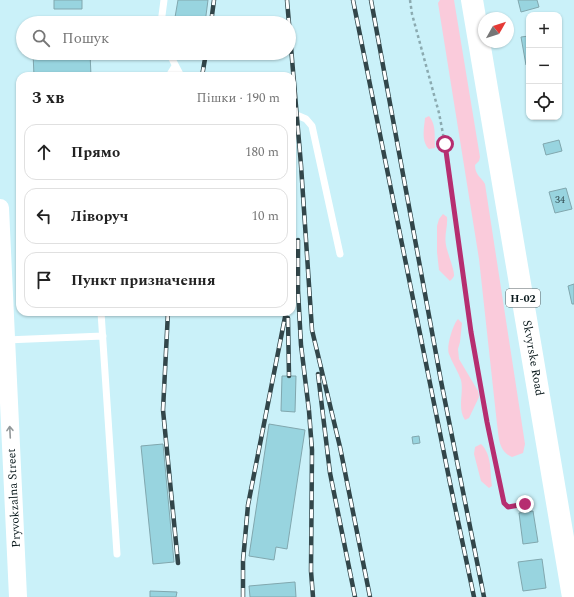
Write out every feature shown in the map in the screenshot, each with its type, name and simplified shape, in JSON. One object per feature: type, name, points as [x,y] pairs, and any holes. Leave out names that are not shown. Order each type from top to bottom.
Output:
[{"type":"main road","name":"Skvyrske Road","points":[[472,0],[573,597]]},
{"type":"street","name":"Pryvokzalna Street","points":[[0,208],[18,597]]},
{"type":"lane","points":[[162,16],[164,0]]},
{"type":"lane","points":[[172,60],[179,72]]},
{"type":"lane","points":[[171,72],[175,66]]},
{"type":"lane","points":[[296,115],[306,119],[312,126],[340,254]]},
{"type":"lane","points":[[101,316],[117,554]]},
{"type":"lane","points":[[6,340],[103,336]]},
{"type":"path","points":[[410,0],[412,14],[439,113],[448,160],[471,332],[487,422],[504,503],[508,507],[525,504]]},
{"type":"shaded area","points":[[440,0],[454,0],[480,157],[479,161],[475,165],[475,168],[477,174],[485,184],[525,444],[523,453],[512,457],[504,451],[499,439],[479,259],[438,3]]},
{"type":"shaded area","points":[[429,116],[432,120],[435,132],[435,148],[429,149],[426,146],[424,135],[425,118]]},
{"type":"shaded area","points":[[443,214],[447,217],[446,241],[454,274],[450,281],[439,270],[437,252],[437,226],[439,219]]},
{"type":"shaded area","points":[[458,319],[462,323],[458,349],[459,359],[478,391],[479,397],[469,418],[465,420],[461,411],[461,380],[448,351],[450,336]]},
{"type":"shaded area","points":[[481,444],[485,448],[489,458],[492,486],[489,488],[481,481],[474,454],[475,447]]},
{"type":"building","points":[[54,0],[82,0],[82,9],[54,9]]},
{"type":"building","points":[[178,0],[208,0],[206,16],[175,16]]},
{"type":"building","points":[[518,0],[537,0],[539,7],[521,12]]},
{"type":"building","points":[[526,36],[526,65],[521,37]]},
{"type":"building","points":[[33,60],[90,60],[91,72],[34,72]]},
{"type":"building","points":[[559,140],[562,151],[546,155],[543,144]]},
{"type":"building","points":[[566,188],[572,209],[555,213],[549,192]]},
{"type":"building","points":[[574,284],[574,304],[572,304],[568,286]]},
{"type":"building","points":[[282,376],[296,376],[295,412],[281,411]]},
{"type":"building","points":[[269,424],[305,430],[287,549],[276,547],[274,560],[249,556]]},
{"type":"building","points":[[419,436],[420,443],[413,444],[412,437]]},
{"type":"building","points":[[163,444],[174,562],[153,564],[141,446]]},
{"type":"building","points":[[533,511],[538,542],[523,544],[519,513]]},
{"type":"building","points":[[542,559],[546,588],[523,591],[518,562]]},
{"type":"building","points":[[295,582],[296,597],[250,597],[249,586]]},
{"type":"building","points":[[150,591],[177,592],[176,597],[150,597]]},
{"type":"railway","points":[[212,16],[214,0]]},
{"type":"railway","points":[[287,0],[288,16]]},
{"type":"railway","points":[[353,0],[474,597]]},
{"type":"railway","points":[[371,0],[441,381],[484,597]]},
{"type":"railway","points":[[203,72],[205,60]]},
{"type":"railway","points":[[292,60],[293,72]]},
{"type":"railway","points":[[296,106],[312,330],[340,447],[370,597]]},
{"type":"railway","points":[[298,240],[298,290],[301,345],[312,450],[311,571],[313,597]]},
{"type":"railway","points":[[168,316],[163,410],[178,563]]},
{"type":"railway","points":[[243,597],[243,561],[248,505],[285,316]]},
{"type":"railway","points":[[288,318],[289,376]]},
{"type":"railway","points":[[318,374],[330,473],[355,597]]},
{"type":"route","points":[[445,144],[471,332],[487,422],[504,503],[508,507],[525,504]]}]
